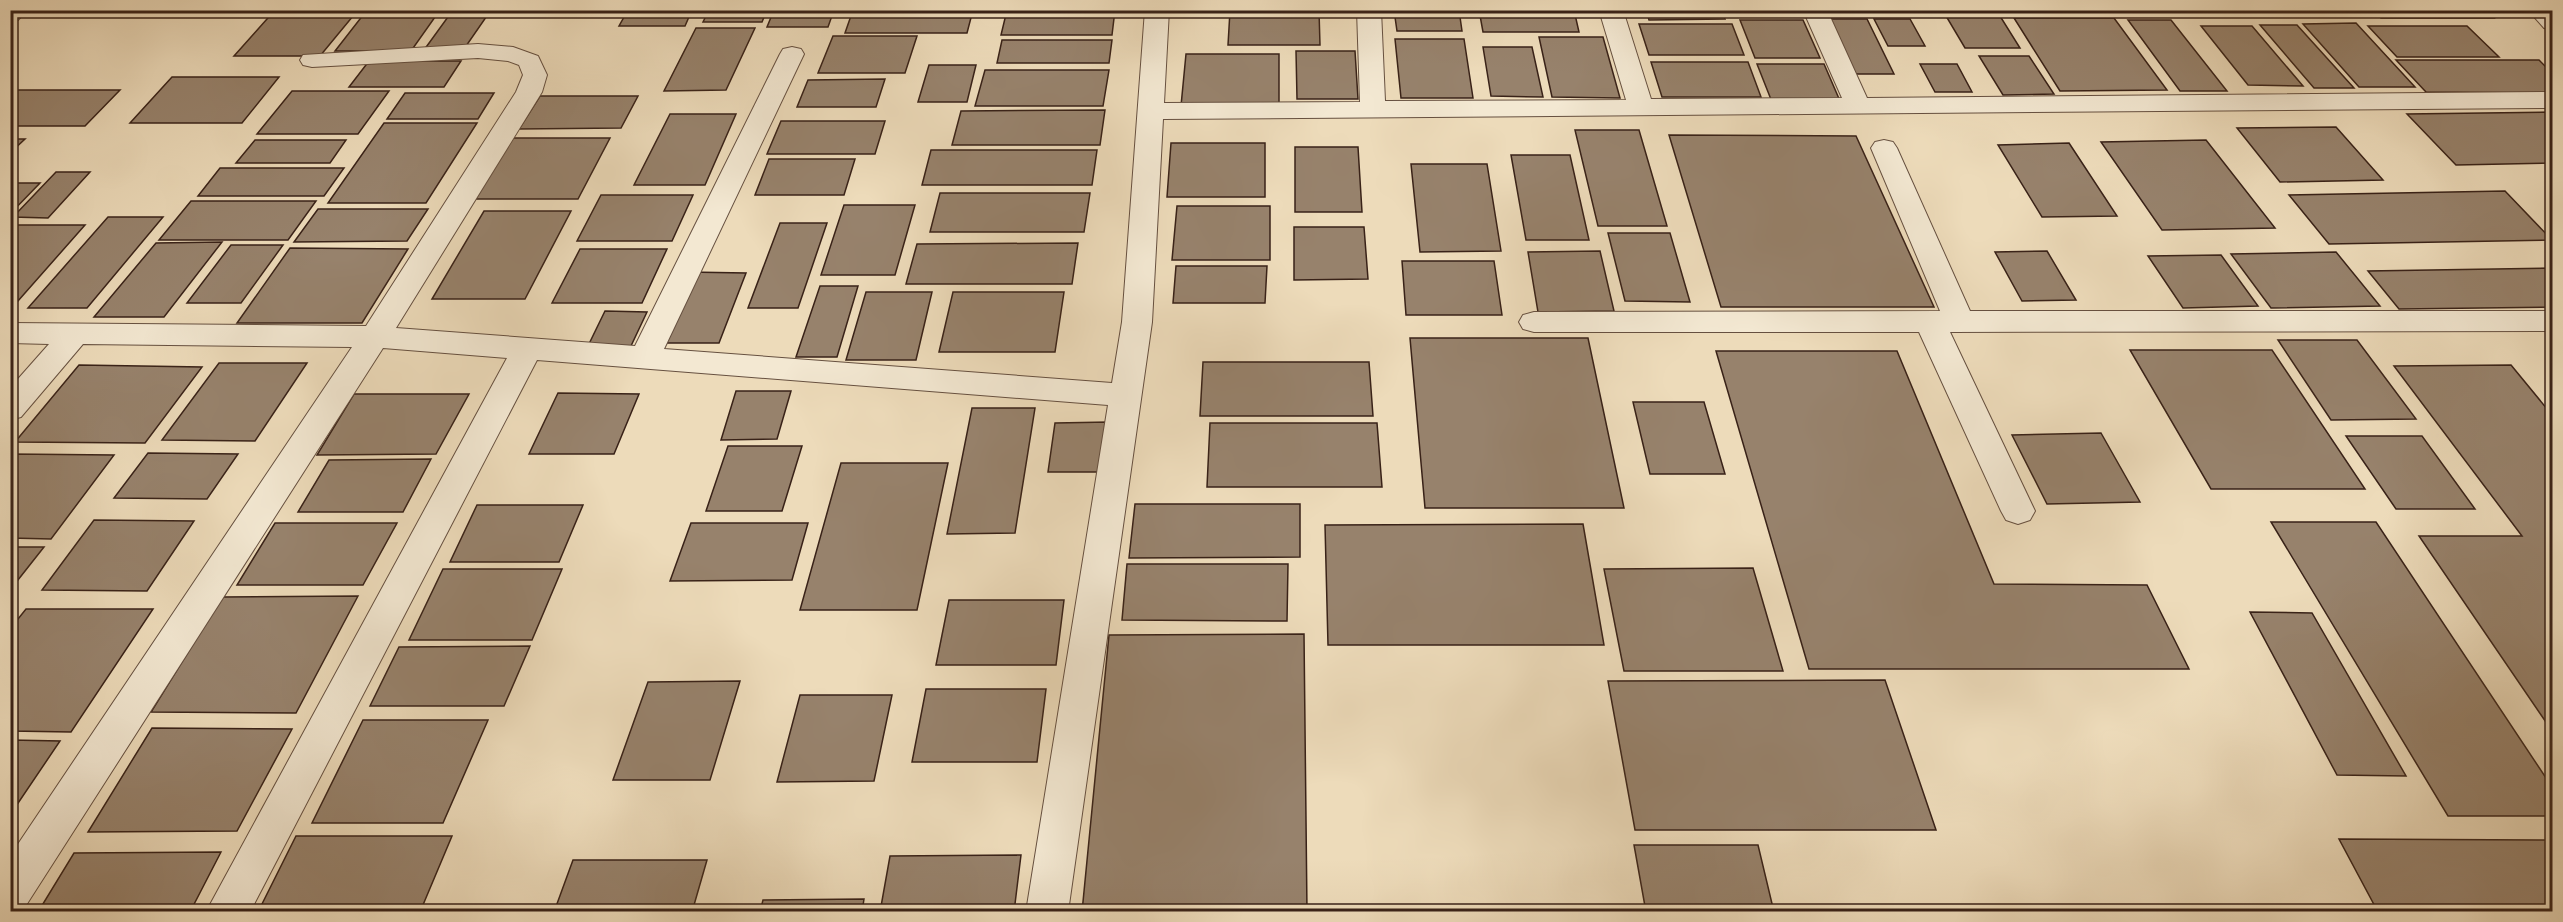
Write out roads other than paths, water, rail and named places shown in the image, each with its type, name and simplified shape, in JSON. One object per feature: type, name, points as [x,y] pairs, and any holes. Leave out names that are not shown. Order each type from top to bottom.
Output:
[{"type":"street","points":[[10,15],[16,10]]},
{"type":"street","points":[[1047,912],[1137,322],[1157,10]]},
{"type":"street","points":[[1369,10],[1373,109]]},
{"type":"street","points":[[1611,10],[1641,107]]},
{"type":"street","points":[[1815,10],[1858,105]]},
{"type":"street","points":[[2539,10],[2553,23]]},
{"type":"street","points":[[10,893],[375,338],[529,92],[535,75],[529,61],[513,54],[478,51],[312,60]]},
{"type":"street","points":[[645,357],[792,54]]},
{"type":"street","points":[[1149,111],[2553,100]]},
{"type":"street","points":[[1884,148],[1945,322],[2018,511]]},
{"type":"street","points":[[1534,322],[2553,321]]},
{"type":"street","points":[[10,333],[375,338],[1127,395]]},
{"type":"street","points":[[10,409],[76,333]]},
{"type":"street","points":[[228,912],[527,350]]}]
